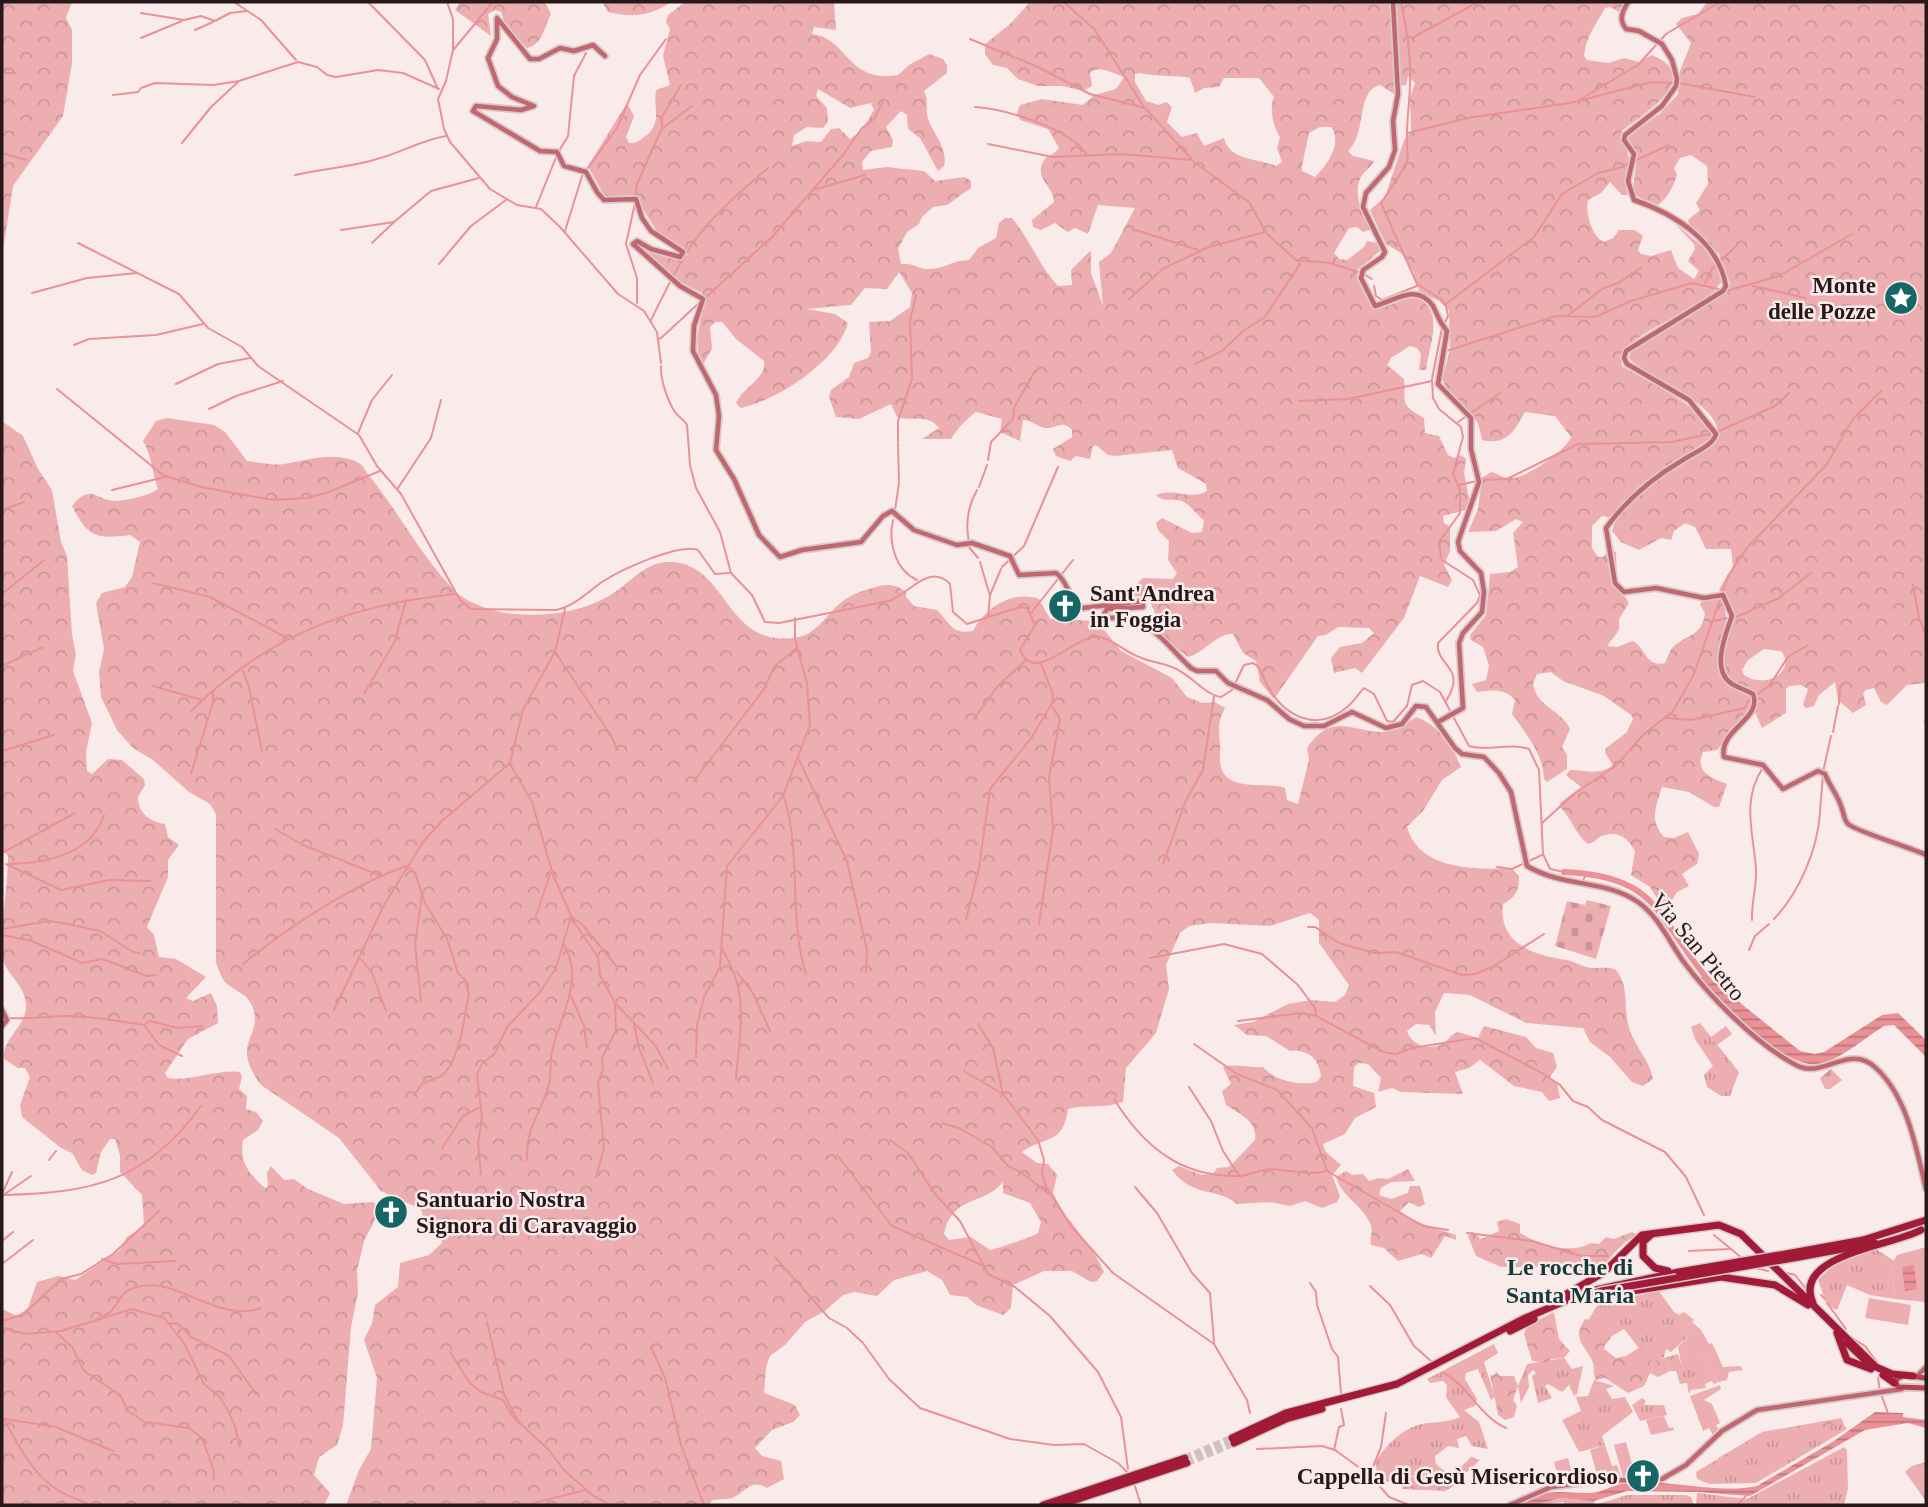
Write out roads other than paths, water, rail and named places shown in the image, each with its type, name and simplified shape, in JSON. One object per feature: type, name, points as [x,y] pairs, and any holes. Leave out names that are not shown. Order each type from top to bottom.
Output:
[{"type":"highway","points":[[1523,1320],[1586,1292],[1679,1272],[1798,1255],[1863,1240],[1926,1220]]},
{"type":"highway","points":[[1883,1392],[1887,1380],[1813,1307],[1741,1234],[1719,1225],[1642,1235],[1595,1279],[1523,1320],[1397,1384],[1286,1413],[1233,1441],[1286,1419],[1400,1388],[1569,1302],[1601,1291],[1798,1255],[1923,1229]]},
{"type":"highway","points":[[1679,1272],[1660,1270],[1646,1261],[1641,1251],[1646,1238],[1656,1233],[1727,1227],[1749,1244],[1813,1307]]},
{"type":"highway","points":[[1813,1307],[1810,1296],[1812,1276],[1828,1262],[1923,1229]]},
{"type":"highway","points":[[1569,1302],[1721,1277],[1775,1285],[1813,1307]]},
{"type":"highway","points":[[1842,1336],[1844,1356],[1857,1365],[1913,1376]]},
{"type":"highway","points":[[1875,1369],[1894,1383]]},
{"type":"highway","points":[[1043,1505],[1186,1461]]},
{"type":"highway","points":[[1060,1505],[1104,1488]]},
{"type":"main road","points":[[1906,1386],[1898,1381],[1913,1376]]},
{"type":"main road","points":[[1919,1387],[1924,1384],[1926,1377],[1898,1377],[1894,1383],[1898,1387],[1926,1388]]},
{"type":"street","points":[[605,56],[593,45],[574,51],[561,48],[539,59],[530,59],[497,18],[497,39],[488,58],[496,84],[512,97],[534,106],[520,110],[476,106],[473,111],[540,151],[557,152],[564,166],[586,173],[604,200],[636,199],[642,218],[651,231],[683,252],[680,257],[651,249],[637,241],[633,244],[680,286],[704,299],[694,326],[693,351],[716,395],[719,416],[716,450],[734,479],[760,535],[784,558],[802,550],[861,542],[883,516],[892,512],[914,530],[957,545],[972,543],[1011,558],[1019,575],[1059,575],[1071,599],[1083,608],[1143,601],[1143,607],[1107,609],[1104,614],[1109,618],[1127,617],[1142,621],[1191,668],[1197,671],[1216,671],[1236,688],[1267,700],[1289,719],[1304,726],[1324,726],[1352,712],[1386,728],[1402,724],[1414,708],[1420,705],[1428,708],[1440,721],[1464,705],[1459,643],[1463,633],[1482,612],[1484,592],[1481,573],[1461,551],[1458,542],[1479,482],[1471,449],[1471,418],[1438,384],[1447,331],[1439,323],[1431,303],[1412,293],[1375,306],[1361,278],[1363,270],[1385,252],[1363,207],[1366,193],[1390,167],[1395,150],[1393,121],[1398,85],[1393,2]]},
{"type":"street","points":[[1628,2],[1621,18],[1622,24],[1626,29],[1639,31],[1662,44],[1672,61],[1677,79],[1676,86],[1662,106],[1625,135],[1633,154],[1628,187],[1634,200],[1661,212],[1710,247],[1720,262],[1726,286],[1723,291],[1626,351],[1624,358],[1627,364],[1689,400],[1716,434],[1711,443],[1668,469],[1632,496],[1606,528],[1615,583],[1624,592],[1656,588],[1704,598],[1723,595],[1732,617],[1722,640],[1724,672],[1732,684],[1753,694],[1755,699],[1749,714],[1727,739],[1724,757],[1763,765],[1783,789],[1818,771],[1825,774],[1830,787],[1837,794],[1846,822],[1854,829],[1887,838],[1926,855]]},
{"type":"street","name":"Via San Pietro","points":[[1440,721],[1462,754],[1484,757],[1499,773],[1511,792],[1527,866],[1545,877],[1609,888],[1640,904],[1657,921],[1716,1002],[1790,1062],[1805,1069],[1819,1068],[1851,1057],[1873,1065],[1899,1099],[1917,1150],[1926,1189]]},
{"type":"street","points":[[2,1010],[8,1020],[2,1026]]},
{"type":"street","points":[[1913,1376],[1926,1367]]},
{"type":"street","points":[[1883,1392],[1894,1383]]},
{"type":"street","points":[[1510,1505],[1550,1488],[1598,1481],[1662,1479],[1686,1465],[1722,1430],[1752,1412],[1919,1387]]},
{"type":"waterway","points":[[2,4],[7,2]]},
{"type":"waterway","points":[[234,2],[261,20],[296,60]]},
{"type":"waterway","points":[[368,2],[425,60],[438,89]]},
{"type":"waterway","points":[[447,2],[453,19],[453,50],[446,81],[438,99],[444,129],[450,142],[490,189],[517,205],[541,209],[618,294],[644,311],[657,332],[661,363]]},
{"type":"waterway","points":[[454,49],[493,2]]},
{"type":"waterway","points":[[1401,2],[1410,61],[1408,157],[1405,167],[1381,203],[1417,284],[1441,299],[1446,306],[1448,316],[1444,325]]},
{"type":"waterway","points":[[1412,38],[1478,2]]},
{"type":"waterway","points":[[1579,100],[1638,65],[1666,34],[1720,2]]},
{"type":"waterway","points":[[1065,3],[1095,30],[1144,107]]},
{"type":"waterway","points":[[141,13],[184,20],[201,16],[215,21],[230,13],[247,11]]},
{"type":"waterway","points":[[141,38],[182,21]]},
{"type":"waterway","points":[[195,30],[213,22]]},
{"type":"waterway","points":[[587,169],[617,128],[640,75],[666,39]]},
{"type":"waterway","points":[[970,39],[1038,67],[1090,94],[1145,108],[1194,162],[1249,202],[1267,234],[1296,260],[1330,263],[1361,273]]},
{"type":"waterway","points":[[559,151],[568,136],[574,76],[586,53]]},
{"type":"waterway","points":[[113,95],[138,92],[141,88],[155,83],[213,85],[239,81],[298,62],[317,67],[327,75],[336,77],[378,70],[403,73],[439,89]]},
{"type":"waterway","points":[[2,73],[16,73]]},
{"type":"waterway","points":[[182,143],[211,107],[238,82]]},
{"type":"waterway","points":[[1408,133],[1467,118],[1570,103],[1652,82],[1673,83]]},
{"type":"waterway","points":[[1679,83],[1755,97]]},
{"type":"waterway","points":[[635,198],[637,184],[662,128],[662,117],[681,85]]},
{"type":"waterway","points":[[704,299],[773,236],[843,155],[862,128],[874,119],[883,102]]},
{"type":"waterway","points":[[663,128],[692,106]]},
{"type":"waterway","points":[[975,107],[1019,116],[1052,128],[1079,145],[1087,155]]},
{"type":"waterway","points":[[295,175],[367,162],[446,136]]},
{"type":"waterway","points":[[988,144],[1053,157],[1123,154],[1191,160]]},
{"type":"waterway","points":[[1446,304],[1534,237],[1562,194],[1598,173],[1619,168],[1669,145]]},
{"type":"waterway","points":[[2,153],[26,160]]},
{"type":"waterway","points":[[536,207],[557,155]]},
{"type":"waterway","points":[[651,320],[681,263],[702,231],[725,206],[768,168]]},
{"type":"waterway","points":[[565,231],[583,173]]},
{"type":"waterway","points":[[813,190],[865,175]]},
{"type":"waterway","points":[[341,230],[394,222],[431,191],[479,178]]},
{"type":"waterway","points":[[439,264],[471,226],[506,200]]},
{"type":"waterway","points":[[635,203],[626,244],[637,278],[637,303]]},
{"type":"waterway","points":[[372,243],[394,222]]},
{"type":"waterway","points":[[1136,230],[1198,250]]},
{"type":"waterway","points":[[1129,299],[1164,268],[1209,247],[1265,232]]},
{"type":"waterway","points":[[1726,291],[1779,276],[1852,234]]},
{"type":"waterway","points":[[78,243],[179,294],[208,328],[242,347],[258,366],[359,435],[377,466],[401,494],[460,600],[471,609],[556,610],[575,602],[622,571],[678,550],[698,550],[715,574],[729,573]]},
{"type":"waterway","points":[[1705,283],[1712,269],[1735,247]]},
{"type":"waterway","points":[[1195,364],[1222,351],[1243,331],[1265,317],[1300,264]]},
{"type":"waterway","points":[[1567,316],[1602,289],[1620,282],[1642,267]]},
{"type":"waterway","points":[[32,293],[87,278],[137,273]]},
{"type":"waterway","points":[[1364,274],[1372,279]]},
{"type":"waterway","points":[[1446,351],[1556,316],[1595,317],[1631,301],[1692,283],[1722,290]]},
{"type":"waterway","points":[[1374,286],[1376,296],[1382,300],[1417,286]]},
{"type":"waterway","points":[[1753,286],[1806,298]]},
{"type":"waterway","points":[[898,442],[898,421],[912,379],[910,321],[916,295]]},
{"type":"waterway","points":[[660,339],[700,302]]},
{"type":"waterway","points":[[74,345],[89,339],[156,335],[203,324]]},
{"type":"waterway","points":[[1441,558],[1439,542],[1460,513],[1460,490],[1453,474],[1463,437],[1461,427],[1439,409],[1433,398],[1432,379],[1442,328]]},
{"type":"waterway","points":[[176,384],[218,364],[250,358]]},
{"type":"waterway","points":[[661,366],[663,384],[670,402],[676,414],[687,425],[690,465],[696,488],[720,532],[731,573],[752,595],[765,622],[779,623],[889,601],[926,578],[934,577],[942,578],[950,584],[953,612],[967,624],[1020,607],[1027,608],[1035,625],[1020,650],[1027,660],[1035,663],[1045,661],[1090,638],[1100,637],[1139,657],[1175,668],[1210,693],[1221,697],[1232,690],[1244,665],[1253,663],[1282,705],[1302,718],[1312,720],[1335,715],[1349,706],[1364,688],[1374,694],[1387,721],[1393,722],[1407,706],[1412,685],[1423,681],[1440,692],[1469,746],[1513,746],[1529,749],[1539,770],[1543,854],[1550,869],[1564,872]]},
{"type":"waterway","points":[[988,460],[991,442],[1013,419],[1014,408],[1035,371]]},
{"type":"waterway","points":[[358,433],[372,400],[392,375]]},
{"type":"waterway","points":[[209,409],[236,396],[283,381]]},
{"type":"waterway","points":[[1299,401],[1348,399],[1432,381]]},
{"type":"waterway","points":[[57,389],[163,475],[201,487],[273,500],[306,498],[326,493],[380,471]]},
{"type":"waterway","points":[[1542,823],[1574,794],[1617,765],[1643,735],[1673,711],[1694,674],[1728,576],[1747,548],[1827,464],[1853,419],[1881,391]]},
{"type":"waterway","points":[[1458,422],[1500,393]]},
{"type":"waterway","points":[[1717,432],[1775,406],[1789,393]]},
{"type":"waterway","points":[[398,488],[431,438],[441,400]]},
{"type":"waterway","points":[[1481,480],[1507,479],[1578,444],[1672,442],[1714,433]]},
{"type":"waterway","points":[[898,444],[899,481]]},
{"type":"waterway","points":[[979,487],[987,465]]},
{"type":"waterway","points":[[1002,567],[1024,546],[1058,467]]},
{"type":"waterway","points":[[112,490],[165,477]]},
{"type":"waterway","points":[[1459,485],[1477,481]]},
{"type":"waterway","points":[[895,510],[899,483]]},
{"type":"waterway","points":[[969,542],[968,515],[977,490]]},
{"type":"waterway","points":[[2,510],[24,502]]},
{"type":"waterway","points":[[893,520],[893,546],[898,562],[903,570],[917,580]]},
{"type":"waterway","points":[[968,546],[978,558]]},
{"type":"waterway","points":[[2,594],[44,560]]},
{"type":"waterway","points":[[1031,613],[1073,560]]},
{"type":"waterway","points":[[1442,560],[1473,580],[1480,595],[1477,603],[1438,643],[1438,651],[1454,681],[1446,701]]},
{"type":"waterway","points":[[980,562],[990,596],[988,617]]},
{"type":"waterway","points":[[990,595],[1001,569]]},
{"type":"waterway","points":[[1734,618],[1779,598],[1811,573]]},
{"type":"waterway","points":[[153,583],[210,597],[289,639]]},
{"type":"waterway","points":[[1913,584],[1919,618],[1926,636]]},
{"type":"waterway","points":[[191,711],[250,662],[280,643],[312,628],[380,606],[455,594]]},
{"type":"waterway","points":[[364,694],[395,641],[406,600]]},
{"type":"waterway","points":[[334,1010],[384,905],[423,842],[442,821],[510,763],[523,709],[555,652],[565,609]]},
{"type":"waterway","points":[[696,1058],[697,1025],[704,997],[720,967],[727,866],[783,796],[810,725],[807,683],[795,639],[795,618]]},
{"type":"waterway","points":[[1713,621],[1728,618]]},
{"type":"waterway","points":[[1667,718],[1691,720],[1745,708],[1747,702],[1769,686],[1788,657],[1808,645]]},
{"type":"waterway","points":[[2,666],[43,647]]},
{"type":"waterway","points":[[694,781],[764,689],[774,667],[797,648]]},
{"type":"waterway","points":[[555,652],[618,750]]},
{"type":"waterway","points":[[974,719],[998,686],[1026,660]]},
{"type":"waterway","points":[[966,920],[979,868],[990,789],[1032,737],[1052,703],[1053,694],[1041,664]]},
{"type":"waterway","points":[[243,671],[249,687],[262,751]]},
{"type":"waterway","points":[[153,686],[202,700]]},
{"type":"waterway","points":[[1839,704],[1840,686]]},
{"type":"waterway","points":[[191,773],[213,703],[213,691]]},
{"type":"waterway","points":[[1163,864],[1186,800],[1203,770],[1214,696]]},
{"type":"waterway","points":[[1039,924],[1053,829],[1049,778],[1060,719],[1052,706]]},
{"type":"waterway","points":[[1833,732],[1838,706]]},
{"type":"waterway","points":[[2,751],[54,735]]},
{"type":"waterway","points":[[1823,772],[1831,736]]},
{"type":"waterway","points":[[799,760],[847,861],[867,950],[866,972]]},
{"type":"waterway","points":[[510,764],[532,802],[553,875],[574,922],[598,957],[600,975],[615,1003],[616,1030],[602,1058],[603,1070],[598,1083],[604,1148],[596,1177]]},
{"type":"waterway","points":[[1752,920],[1756,870],[1750,806],[1762,769]]},
{"type":"waterway","points":[[1820,811],[1823,775]]},
{"type":"waterway","points":[[784,797],[792,841],[797,931],[806,974]]},
{"type":"waterway","points":[[1774,919],[1791,897],[1806,870],[1820,812]]},
{"type":"waterway","points":[[2,853],[75,813]]},
{"type":"waterway","points":[[10,864],[52,859],[78,848],[98,829],[104,815]]},
{"type":"waterway","points":[[275,829],[303,845],[379,875]]},
{"type":"waterway","points":[[1497,867],[1512,869],[1542,855]]},
{"type":"waterway","points":[[6,864],[61,890],[109,880],[150,881]]},
{"type":"waterway","points":[[243,964],[321,909],[385,874],[406,866]]},
{"type":"waterway","points":[[408,867],[415,873],[425,903],[447,939],[458,973],[465,980],[469,994],[461,1037],[452,1063],[443,1075],[422,1084],[414,1095]]},
{"type":"waterway","points":[[535,919],[551,871]]},
{"type":"waterway","points":[[1564,872],[1596,875],[1638,891],[1665,919],[1709,981]]},
{"type":"waterway","points":[[1582,882],[1587,873]]},
{"type":"waterway","points":[[421,1001],[415,944],[422,894]]},
{"type":"waterway","points":[[481,1174],[478,1143],[482,1118],[477,1074],[482,1064],[495,1053],[507,1027],[541,991],[556,968],[571,917]]},
{"type":"waterway","points":[[574,919],[582,924],[617,967]]},
{"type":"waterway","points":[[2,929],[49,921],[68,924],[100,931],[133,952],[140,953]]},
{"type":"waterway","points":[[1749,950],[1755,936],[1769,924]]},
{"type":"waterway","points":[[1308,927],[1315,927],[1339,943],[1374,953],[1396,952],[1462,975],[1475,974],[1494,966],[1544,934]]},
{"type":"waterway","points":[[2,935],[32,941],[82,963],[102,959],[147,976],[155,975]]},
{"type":"waterway","points":[[1150,958],[1224,944],[1262,954],[1298,985],[1315,1008],[1316,1015]]},
{"type":"waterway","points":[[527,1160],[531,1128],[546,1095],[552,1052],[572,983],[570,958],[564,945]]},
{"type":"waterway","points":[[722,949],[731,965],[740,996],[741,1027],[736,1079]]},
{"type":"waterway","points":[[361,959],[372,973],[386,1011]]},
{"type":"waterway","points":[[737,972],[753,993],[770,1031]]},
{"type":"waterway","points":[[571,996],[584,1026],[587,1048]]},
{"type":"waterway","points":[[615,1003],[655,1045],[668,1069]]},
{"type":"waterway","points":[[1238,1021],[1301,1013],[1316,1016],[1383,1052],[1396,1054],[1412,1048],[1475,1038],[1542,1073],[1560,1085],[1573,1101],[1588,1107],[1602,1120],[1665,1152],[1686,1177],[1704,1215]]},
{"type":"waterway","points":[[2,1017],[19,1019],[78,1016],[144,1025],[159,1045],[182,1056]]},
{"type":"waterway","points":[[144,1025],[150,1021],[178,1028],[203,1026]]},
{"type":"waterway","points":[[634,1024],[639,1048],[653,1083]]},
{"type":"waterway","points":[[978,1024],[993,1048],[1003,1094],[1038,1140],[1044,1160],[1042,1174],[1046,1186],[1070,1225],[1113,1273],[1214,1344],[1247,1400],[1250,1413]]},
{"type":"waterway","points":[[1194,1044],[1237,1074],[1277,1090],[1312,1128],[1327,1171],[1423,1226],[1448,1230]]},
{"type":"waterway","points":[[964,1071],[1001,1093]]},
{"type":"waterway","points":[[1189,1087],[1211,1121],[1223,1151],[1238,1174]]},
{"type":"waterway","points":[[1114,1099],[1151,1145],[1182,1165],[1219,1175],[1240,1176],[1272,1169],[1306,1173],[1326,1171]]},
{"type":"waterway","points":[[4,1195],[64,1191],[115,1178],[138,1167],[160,1151],[201,1106]]},
{"type":"waterway","points":[[442,1148],[463,1116],[480,1107]]},
{"type":"waterway","points":[[942,1123],[959,1128],[992,1147],[1008,1166],[1022,1173],[1049,1194]]},
{"type":"waterway","points":[[890,1140],[908,1153],[935,1194],[960,1221],[988,1274],[1015,1287],[1050,1316],[1098,1372],[1121,1417],[1128,1469]]},
{"type":"waterway","points":[[49,1160],[56,1151]]},
{"type":"waterway","points":[[837,1155],[892,1226],[984,1266]]},
{"type":"waterway","points":[[2,1194],[12,1172]]},
{"type":"waterway","points":[[2,1196],[31,1176]]},
{"type":"waterway","points":[[1135,1187],[1157,1213],[1192,1273],[1210,1293],[1214,1343]]},
{"type":"waterway","points":[[2,1321],[24,1314],[61,1279],[81,1274],[113,1254],[160,1210]]},
{"type":"waterway","points":[[2,1241],[13,1232]]},
{"type":"waterway","points":[[1467,1233],[1532,1241],[1581,1256],[1608,1256]]},
{"type":"waterway","points":[[1714,1235],[1743,1259]]},
{"type":"waterway","points":[[2,1264],[33,1240]]},
{"type":"waterway","points":[[1689,1251],[1729,1249]]},
{"type":"waterway","points":[[775,1257],[829,1318],[847,1328],[863,1343],[889,1379],[920,1408],[1010,1439],[1054,1445],[1084,1444],[1118,1463],[1130,1475]]},
{"type":"waterway","points":[[102,1259],[117,1264],[176,1261]]},
{"type":"waterway","points":[[1756,1268],[1768,1271]]},
{"type":"waterway","points":[[1787,1273],[1795,1275],[1807,1290]]},
{"type":"waterway","points":[[1310,1283],[1316,1292],[1317,1305],[1332,1349],[1338,1357],[1341,1393]]},
{"type":"waterway","points":[[93,1322],[112,1310],[126,1292],[145,1285],[162,1286],[227,1309],[244,1311],[261,1308]]},
{"type":"waterway","points":[[1370,1286],[1390,1305],[1414,1346],[1431,1361]]},
{"type":"waterway","points":[[1821,1295],[1825,1299]]},
{"type":"waterway","points":[[1827,1303],[1846,1329]]},
{"type":"waterway","points":[[2,1328],[26,1334],[61,1331],[132,1309],[164,1318],[184,1343],[204,1384],[220,1397],[235,1426],[240,1448]]},
{"type":"waterway","points":[[487,1322],[504,1394],[518,1421]]},
{"type":"waterway","points":[[170,1323],[178,1324],[191,1337],[229,1356],[256,1394]]},
{"type":"waterway","points":[[57,1333],[72,1347],[84,1371],[120,1395],[128,1411],[145,1422],[189,1428],[202,1438],[213,1468],[214,1480]]},
{"type":"waterway","points":[[1849,1336],[1865,1346],[1880,1366]]},
{"type":"waterway","points":[[651,1347],[665,1378],[681,1445],[704,1505]]},
{"type":"waterway","points":[[450,1352],[470,1383],[481,1392],[503,1400],[513,1417],[548,1449],[564,1470],[592,1495],[610,1505]]},
{"type":"waterway","points":[[1444,1373],[1460,1385],[1488,1416],[1506,1428]]},
{"type":"waterway","points":[[1878,1378],[1880,1391]]},
{"type":"waterway","points":[[1881,1394],[1888,1413]]},
{"type":"waterway","points":[[1334,1450],[1339,1427],[1344,1425],[1341,1409]]},
{"type":"waterway","points":[[1370,1474],[1381,1447],[1386,1413]]},
{"type":"waterway","points":[[2,1416],[26,1457],[41,1476],[59,1491],[89,1505]]},
{"type":"waterway","points":[[5,1419],[56,1427],[113,1451]]},
{"type":"waterway","points":[[1257,1449],[1322,1446],[1335,1450],[1371,1476],[1389,1497],[1409,1505]]},
{"type":"waterway","points":[[1134,1483],[1141,1505]]},
{"type":"waterway","points":[[494,1504],[526,1505],[585,1490]]},
{"type":"waterway","points":[[1737,1505],[1746,1496]]},
{"type":"tunnel","points":[[1185,1458],[1232,1438]]},
{"type":"tunnel","points":[[1187,1463],[1234,1443]]},
{"type":"place","name":"Monte delle Pozze","points":[[1901,298]]},
{"type":"place","name":"Sant'Andrea in Foggia","points":[[1065,606]]},
{"type":"place","name":"Santuario Nostra Signora di Caravaggio","points":[[391,1212]]},
{"type":"place","name":"Cappella di Gesù Misericordioso","points":[[1643,1476]]},
{"type":"district","name":"Le rocche di Santa Maria","points":[[1570,1281]]}]
